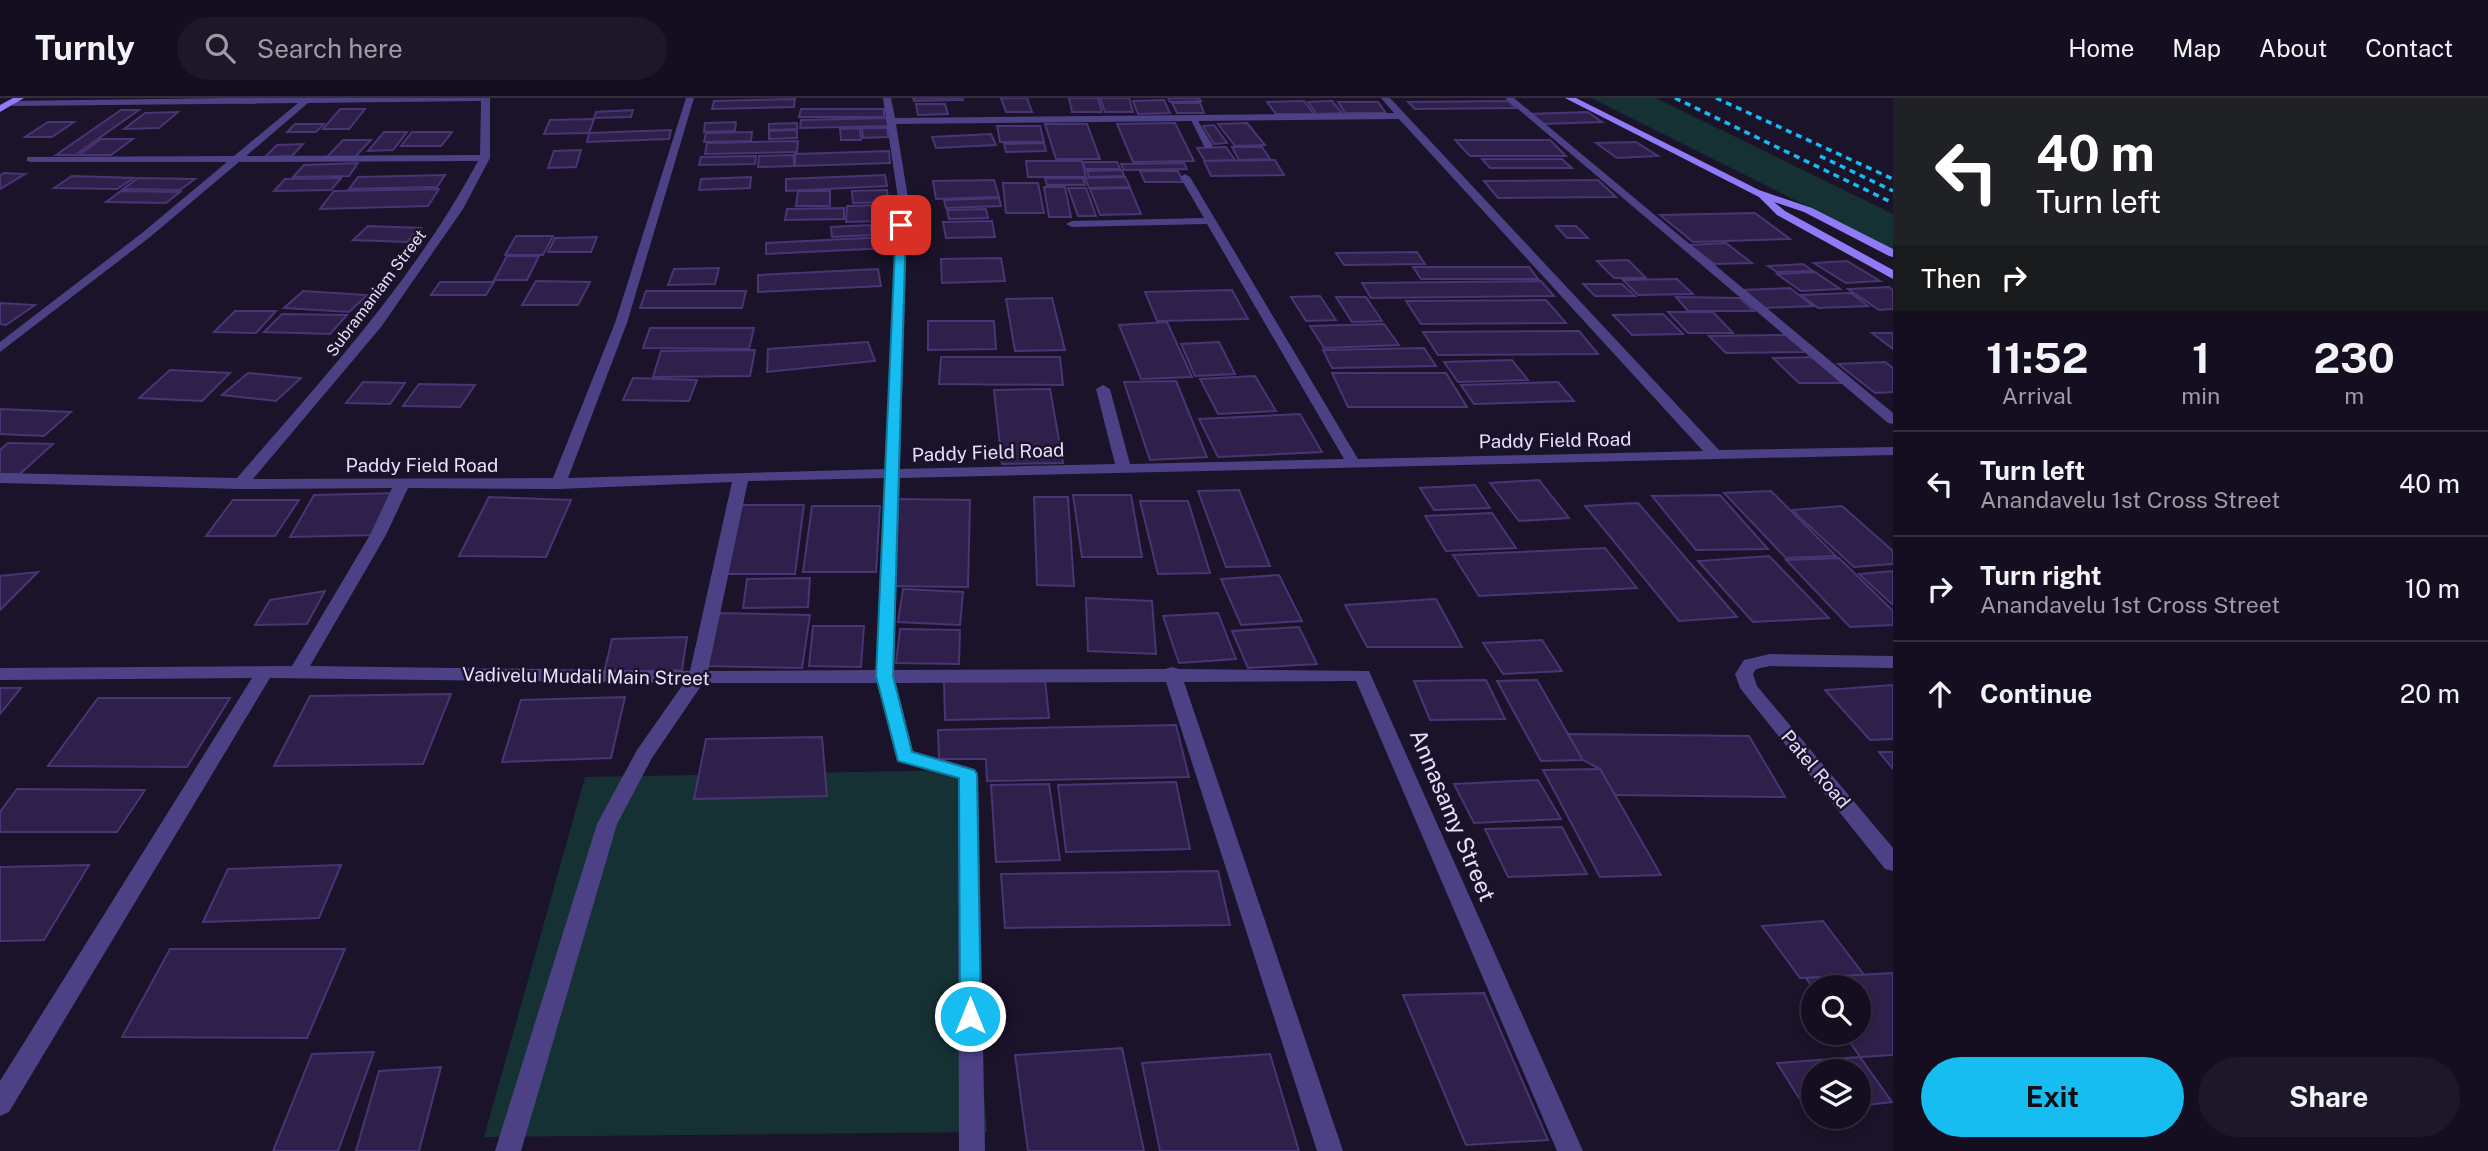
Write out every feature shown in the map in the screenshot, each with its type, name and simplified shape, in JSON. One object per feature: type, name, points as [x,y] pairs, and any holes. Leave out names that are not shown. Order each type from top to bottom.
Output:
[{"type":"main road","points":[[1569,98],[1755,192],[1808,209],[1893,254]]},
{"type":"main road","points":[[0,110],[16,100]]},
{"type":"main road","points":[[1755,192],[1781,213],[1893,275]]},
{"type":"street","points":[[16,100],[305,101],[485,98]]},
{"type":"street","name":"Subramaniam Street","points":[[240,484],[377,324],[458,209],[485,158],[485,98]]},
{"type":"street","points":[[558,484],[621,323],[690,98]]},
{"type":"street","points":[[887,98],[903,198],[890,475],[885,676],[904,756],[968,774],[972,1151]]},
{"type":"street","points":[[1385,98],[1717,457]]},
{"type":"street","points":[[1509,98],[1893,420]]},
{"type":"street","points":[[0,348],[146,235],[305,101]]},
{"type":"street","points":[[892,121],[1402,116]]},
{"type":"street","points":[[1192,118],[1208,146]]},
{"type":"street","points":[[31,159],[234,161],[485,158]]},
{"type":"street","points":[[1185,177],[1353,462]]},
{"type":"street","points":[[1072,224],[1211,221]]},
{"type":"street","points":[[1103,389],[1124,467]]},
{"type":"street","name":"Paddy Field Road","points":[[0,478],[240,484],[558,484],[1124,467],[1717,457],[1893,451]]},
{"type":"street","points":[[508,1151],[607,824],[644,755],[698,677],[741,477]]},
{"type":"street","points":[[297,673],[378,535],[402,484]]},
{"type":"street","name":"Patel Road","points":[[1893,662],[1770,660],[1750,664],[1744,674],[1749,688],[1893,863]]},
{"type":"street","points":[[0,1104],[265,672]]},
{"type":"street","name":"Vadivelu Mudali Main Street","points":[[0,674],[265,672],[698,677],[1172,673]]},
{"type":"street","points":[[1172,673],[1330,1151]]},
{"type":"street","name":"Annasamy Street","points":[[1172,673],[1363,675],[1570,1151]]},
{"type":"green space","points":[[1591,98],[1656,98],[1893,214],[1893,249]]},
{"type":"green space","points":[[959,770],[987,1132],[484,1137],[585,777]]},
{"type":"building","points":[[913,98],[962,98],[963,100],[914,101]]},
{"type":"building","points":[[1001,98],[1027,98],[1032,112],[1006,112]]},
{"type":"building","points":[[1069,98],[1098,98],[1102,112],[1072,112]]},
{"type":"building","points":[[1100,98],[1129,98],[1133,112],[1105,112]]},
{"type":"building","points":[[1168,98],[1199,98],[1201,101],[1170,102]]},
{"type":"building","points":[[795,99],[794,107],[712,109],[714,101]]},
{"type":"building","points":[[1164,100],[1170,113],[1138,114],[1133,101]]},
{"type":"building","points":[[1304,101],[1314,114],[1276,114],[1267,102]]},
{"type":"building","points":[[1332,101],[1342,113],[1317,114],[1308,102]]},
{"type":"building","points":[[1508,101],[1516,108],[1415,109],[1408,102]]},
{"type":"building","points":[[1338,102],[1378,102],[1386,113],[1345,113]]},
{"type":"building","points":[[1172,103],[1200,103],[1204,113],[1177,113]]},
{"type":"building","points":[[916,104],[945,104],[948,114],[918,115]]},
{"type":"building","points":[[340,109],[365,109],[349,129],[323,129]]},
{"type":"building","points":[[801,109],[884,109],[884,117],[799,117]]},
{"type":"building","points":[[121,110],[139,110],[75,155],[56,155]]},
{"type":"building","points":[[633,110],[631,117],[594,118],[596,112]]},
{"type":"building","points":[[178,112],[159,128],[124,129],[145,113]]},
{"type":"building","points":[[1588,112],[1602,122],[1543,124],[1529,114]]},
{"type":"building","points":[[887,118],[888,126],[800,128],[801,120]]},
{"type":"building","points":[[594,119],[589,133],[544,134],[550,120]]},
{"type":"building","points":[[48,122],[74,122],[52,137],[25,137]]},
{"type":"building","points":[[736,122],[735,131],[704,132],[705,123]]},
{"type":"building","points":[[797,123],[797,129],[769,130],[769,124]]},
{"type":"building","points":[[1175,123],[1194,161],[1133,162],[1117,124]]},
{"type":"building","points":[[1247,123],[1265,145],[1235,146],[1218,124]]},
{"type":"building","points":[[295,124],[324,124],[316,132],[287,132]]},
{"type":"building","points":[[1045,124],[1087,124],[1100,159],[1056,159]]},
{"type":"building","points":[[1214,125],[1227,143],[1214,144],[1203,126]]},
{"type":"building","points":[[997,126],[1040,126],[1044,142],[1000,142]]},
{"type":"building","points":[[860,128],[861,140],[841,140],[840,129]]},
{"type":"building","points":[[862,128],[887,128],[888,137],[863,138]]},
{"type":"building","points":[[671,130],[669,139],[587,142],[589,133]]},
{"type":"building","points":[[797,130],[797,138],[769,139],[769,131]]},
{"type":"building","points":[[384,132],[407,132],[393,150],[368,151]]},
{"type":"building","points":[[412,132],[452,132],[441,146],[401,146]]},
{"type":"building","points":[[752,132],[751,141],[704,142],[706,133]]},
{"type":"building","points":[[991,134],[996,145],[936,148],[932,137]]},
{"type":"building","points":[[101,139],[133,139],[111,155],[79,155]]},
{"type":"building","points":[[343,140],[371,140],[355,157],[327,157]]},
{"type":"building","points":[[1455,140],[1550,140],[1566,156],[1470,156]]},
{"type":"building","points":[[798,141],[797,152],[705,154],[707,143]]},
{"type":"building","points":[[1636,142],[1658,156],[1617,158],[1596,143]]},
{"type":"building","points":[[1044,143],[1046,151],[1006,152],[1004,144]]},
{"type":"building","points":[[303,144],[292,156],[265,157],[277,145]]},
{"type":"building","points":[[1226,147],[1235,160],[1205,161],[1197,148]]},
{"type":"building","points":[[1232,147],[1262,147],[1270,159],[1239,160]]},
{"type":"building","points":[[581,150],[576,167],[548,168],[554,151]]},
{"type":"building","points":[[889,151],[890,163],[795,166],[795,154]]},
{"type":"building","points":[[794,155],[794,166],[758,167],[759,156]]},
{"type":"building","points":[[756,156],[755,164],[699,165],[701,157]]},
{"type":"building","points":[[1482,159],[1562,159],[1572,168],[1490,168]]},
{"type":"building","points":[[1275,160],[1284,175],[1211,176],[1204,161]]},
{"type":"building","points":[[1026,161],[1082,161],[1086,177],[1028,177]]},
{"type":"building","points":[[1083,162],[1117,162],[1120,169],[1085,169]]},
{"type":"building","points":[[358,163],[349,176],[293,177],[304,165]]},
{"type":"building","points":[[1184,163],[1187,169],[1124,170],[1121,164]]},
{"type":"building","points":[[1122,170],[1124,176],[1089,177],[1087,171]]},
{"type":"building","points":[[1140,171],[1178,171],[1183,182],[1145,182]]},
{"type":"building","points":[[25,174],[0,189],[0,175]]},
{"type":"building","points":[[445,175],[437,187],[349,189],[358,177]]},
{"type":"building","points":[[885,175],[887,186],[786,191],[786,179]]},
{"type":"building","points":[[72,176],[134,178],[117,189],[54,188]]},
{"type":"building","points":[[751,177],[750,188],[699,190],[701,179]]},
{"type":"building","points":[[1125,177],[1130,187],[1089,188],[1085,178]]},
{"type":"building","points":[[138,178],[195,179],[180,190],[123,189]]},
{"type":"building","points":[[341,178],[331,190],[274,191],[285,179]]},
{"type":"building","points":[[1045,178],[1083,178],[1085,185],[1047,185]]},
{"type":"building","points":[[994,180],[999,197],[936,199],[933,181]]},
{"type":"building","points":[[1598,180],[1616,197],[1498,198],[1484,181]]},
{"type":"building","points":[[1003,183],[1038,183],[1044,213],[1006,213]]},
{"type":"building","points":[[1044,187],[1065,187],[1071,217],[1049,217]]},
{"type":"building","points":[[1068,188],[1086,188],[1096,216],[1078,216]]},
{"type":"building","points":[[1130,188],[1141,214],[1100,215],[1090,189]]},
{"type":"building","points":[[439,189],[428,206],[320,209],[334,191]]},
{"type":"building","points":[[887,190],[888,202],[853,203],[852,191]]},
{"type":"building","points":[[121,191],[180,192],[166,203],[106,202]]},
{"type":"building","points":[[798,191],[830,191],[830,206],[796,206]]},
{"type":"building","points":[[999,198],[1001,206],[946,208],[944,200]]},
{"type":"building","points":[[885,205],[886,221],[846,222],[847,206]]},
{"type":"building","points":[[844,208],[844,219],[785,220],[787,209]]},
{"type":"building","points":[[986,209],[988,218],[949,219],[947,210]]},
{"type":"building","points":[[1755,213],[1790,239],[1693,242],[1660,215]]},
{"type":"building","points":[[992,221],[995,237],[946,238],[943,222]]},
{"type":"building","points":[[870,225],[872,235],[832,237],[831,227]]},
{"type":"building","points":[[368,226],[421,228],[407,242],[353,240]]},
{"type":"building","points":[[1556,226],[1576,226],[1588,238],[1567,238]]},
{"type":"building","points":[[516,236],[553,236],[543,255],[505,255]]},
{"type":"building","points":[[597,237],[591,252],[548,252],[555,238]]},
{"type":"building","points":[[886,237],[888,248],[766,254],[766,243]]},
{"type":"building","points":[[1726,243],[1752,263],[1715,264],[1689,245]]},
{"type":"building","points":[[1417,252],[1425,264],[1344,265],[1336,253]]},
{"type":"building","points":[[507,256],[539,256],[527,280],[494,280]]},
{"type":"building","points":[[1001,258],[1005,281],[942,283],[941,259]]},
{"type":"building","points":[[1628,260],[1646,278],[1614,278],[1597,261]]},
{"type":"building","points":[[1847,261],[1880,281],[1846,283],[1814,263]]},
{"type":"building","points":[[1803,264],[1813,271],[1777,272],[1768,266]]},
{"type":"building","points":[[1413,267],[1529,267],[1538,279],[1421,279]]},
{"type":"building","points":[[719,268],[715,284],[668,285],[674,269]]},
{"type":"building","points":[[878,269],[881,286],[758,292],[758,275]]},
{"type":"building","points":[[1815,272],[1840,289],[1801,291],[1777,274]]},
{"type":"building","points":[[1677,279],[1693,294],[1638,295],[1623,280]]},
{"type":"building","points":[[536,281],[590,282],[578,305],[522,305]]},
{"type":"building","points":[[1541,281],[1554,296],[1371,298],[1362,283]]},
{"type":"building","points":[[440,282],[494,282],[486,295],[431,295]]},
{"type":"building","points":[[1583,284],[1622,284],[1635,296],[1595,296]]},
{"type":"building","points":[[1889,287],[1893,290],[1893,309],[1879,310],[1848,289]]},
{"type":"building","points":[[1790,288],[1813,306],[1764,308],[1742,290]]},
{"type":"building","points":[[1232,290],[1248,319],[1157,321],[1145,292]]},
{"type":"building","points":[[303,291],[367,295],[349,312],[284,308]]},
{"type":"building","points":[[646,291],[746,291],[742,308],[640,308]]},
{"type":"building","points":[[1851,293],[1868,306],[1818,308],[1801,295]]},
{"type":"building","points":[[1320,296],[1336,320],[1306,321],[1291,297]]},
{"type":"building","points":[[1336,297],[1366,297],[1382,321],[1352,322]]},
{"type":"building","points":[[1676,297],[1740,298],[1754,311],[1688,311]]},
{"type":"building","points":[[1052,298],[1065,350],[1015,351],[1006,299]]},
{"type":"building","points":[[1546,300],[1566,323],[1421,324],[1406,301]]},
{"type":"building","points":[[0,303],[35,305],[6,325],[0,324]]},
{"type":"building","points":[[235,311],[276,311],[256,333],[214,332]]},
{"type":"building","points":[[1668,312],[1713,312],[1733,333],[1688,333]]},
{"type":"building","points":[[282,314],[347,315],[330,334],[264,332]]},
{"type":"building","points":[[1663,314],[1683,334],[1632,335],[1613,315]]},
{"type":"building","points":[[928,321],[994,321],[996,349],[928,350]]},
{"type":"building","points":[[1167,322],[1192,377],[1141,379],[1119,325]]},
{"type":"building","points":[[1384,324],[1399,345],[1324,348],[1310,326]]},
{"type":"building","points":[[650,328],[754,328],[749,349],[643,348]]},
{"type":"building","points":[[1579,331],[1598,354],[1438,355],[1423,332]]},
{"type":"building","points":[[1872,333],[1893,333],[1893,349]]},
{"type":"building","points":[[1790,335],[1808,352],[1726,353],[1709,336]]},
{"type":"building","points":[[868,342],[875,361],[767,372],[768,349]]},
{"type":"building","points":[[1219,342],[1235,374],[1195,376],[1181,344]]},
{"type":"building","points":[[1424,348],[1436,366],[1332,368],[1323,350]]},
{"type":"building","points":[[755,350],[750,376],[653,377],[661,351]]},
{"type":"building","points":[[941,357],[1060,357],[1063,385],[939,384]]},
{"type":"building","points":[[1815,357],[1842,383],[1799,383],[1773,358]]},
{"type":"building","points":[[1512,360],[1528,380],[1458,382],[1444,362]]},
{"type":"building","points":[[1885,362],[1893,368],[1893,392],[1875,393],[1838,364]]},
{"type":"building","points":[[170,370],[230,373],[202,401],[139,398]]},
{"type":"building","points":[[248,373],[301,378],[276,401],[222,395]]},
{"type":"building","points":[[1332,373],[1446,373],[1467,407],[1348,407]]},
{"type":"building","points":[[1255,376],[1276,411],[1218,414],[1200,379]]},
{"type":"building","points":[[633,378],[697,380],[689,401],[623,400]]},
{"type":"building","points":[[1176,381],[1207,457],[1150,460],[1124,382]]},
{"type":"building","points":[[363,382],[405,383],[390,404],[346,403]]},
{"type":"building","points":[[1558,382],[1574,401],[1474,404],[1461,385]]},
{"type":"building","points":[[419,384],[475,385],[460,407],[403,406]]},
{"type":"building","points":[[1050,389],[1063,463],[1002,464],[994,390]]},
{"type":"building","points":[[0,409],[71,412],[44,436],[0,434]]},
{"type":"building","points":[[1300,414],[1322,452],[1218,457],[1199,419]]},
{"type":"building","points":[[8,443],[53,444],[20,474],[0,474],[0,450]]},
{"type":"building","points":[[1539,480],[1569,518],[1519,521],[1490,483]]},
{"type":"building","points":[[1475,485],[1490,508],[1434,510],[1420,488]]},
{"type":"building","points":[[1239,490],[1270,566],[1226,567],[1198,491]]},
{"type":"building","points":[[1771,491],[1836,556],[1786,558],[1724,493]]},
{"type":"building","points":[[399,493],[378,535],[290,537],[314,495]]},
{"type":"building","points":[[1073,495],[1131,495],[1142,557],[1082,557]]},
{"type":"building","points":[[1720,495],[1768,549],[1696,550],[1652,496]]},
{"type":"building","points":[[489,497],[571,500],[546,557],[459,556]]},
{"type":"building","points":[[1034,497],[1068,497],[1074,586],[1037,585]]},
{"type":"building","points":[[896,499],[970,500],[968,587],[888,586]]},
{"type":"building","points":[[233,500],[299,500],[275,536],[206,536]]},
{"type":"building","points":[[1140,501],[1188,501],[1210,573],[1158,574]]},
{"type":"building","points":[[1638,503],[1737,617],[1679,621],[1585,506]]},
{"type":"building","points":[[739,505],[804,505],[795,574],[725,574]]},
{"type":"building","points":[[812,506],[880,506],[876,572],[803,572]]},
{"type":"building","points":[[1842,506],[1893,551],[1893,564],[1854,567],[1792,510]]},
{"type":"building","points":[[1492,513],[1516,548],[1446,551],[1425,516]]},
{"type":"building","points":[[1605,548],[1637,588],[1479,596],[1453,555]]},
{"type":"building","points":[[1769,556],[1829,618],[1753,622],[1698,561]]},
{"type":"building","points":[[1839,558],[1893,611],[1893,625],[1850,627],[1786,560]]},
{"type":"building","points":[[1893,571],[1893,605],[1859,574]]},
{"type":"building","points":[[38,572],[0,610],[0,576]]},
{"type":"building","points":[[1279,575],[1302,621],[1241,625],[1221,579]]},
{"type":"building","points":[[810,578],[808,607],[743,608],[747,579]]},
{"type":"building","points":[[903,589],[963,592],[960,625],[898,622]]},
{"type":"building","points":[[325,591],[307,624],[255,625],[270,600]]},
{"type":"building","points":[[1086,598],[1152,601],[1156,654],[1088,651]]},
{"type":"building","points":[[1436,599],[1462,647],[1367,647],[1345,605]]},
{"type":"building","points":[[718,613],[810,615],[802,668],[704,666]]},
{"type":"building","points":[[1218,613],[1236,659],[1179,663],[1163,616]]},
{"type":"building","points":[[813,626],[864,626],[861,667],[809,666]]},
{"type":"building","points":[[1299,627],[1317,664],[1248,668],[1232,631]]},
{"type":"building","points":[[900,629],[960,630],[959,664],[896,663]]},
{"type":"building","points":[[687,637],[682,670],[604,673],[612,639]]},
{"type":"building","points":[[1542,640],[1562,671],[1503,674],[1483,643]]},
{"type":"building","points":[[1045,679],[1049,718],[945,720],[944,680]]},
{"type":"building","points":[[1486,680],[1505,719],[1430,720],[1414,681]]},
{"type":"building","points":[[1537,680],[1583,760],[1541,761],[1497,681]]},
{"type":"building","points":[[1893,685],[1893,739],[1870,740],[1825,690]]},
{"type":"building","points":[[0,688],[21,688],[0,714]]},
{"type":"building","points":[[451,694],[423,764],[274,766],[310,696]]},
{"type":"building","points":[[625,697],[611,758],[502,762],[521,700]]},
{"type":"building","points":[[98,698],[230,698],[187,767],[48,766]]},
{"type":"building","points":[[1176,725],[1189,777],[987,781],[986,759],[939,759],[938,730]]},
{"type":"building","points":[[1568,734],[1749,736],[1785,797],[1615,795],[1600,769],[1583,760]]},
{"type":"building","points":[[822,737],[827,796],[694,799],[706,739]]},
{"type":"building","points":[[1879,752],[1893,752],[1893,769]]},
{"type":"building","points":[[1600,769],[1661,875],[1600,877],[1543,770]]},
{"type":"building","points":[[1538,780],[1561,819],[1474,823],[1454,784]]},
{"type":"building","points":[[1176,782],[1190,849],[1066,852],[1058,785]]},
{"type":"building","points":[[1049,784],[1060,860],[996,862],[991,785]]},
{"type":"building","points":[[17,789],[145,790],[117,832],[0,832],[0,812]]},
{"type":"building","points":[[1562,827],[1587,874],[1508,877],[1485,829]]},
{"type":"building","points":[[89,865],[44,940],[0,941],[0,867]]},
{"type":"building","points":[[341,865],[319,918],[203,922],[228,869]]},
{"type":"building","points":[[1218,871],[1230,925],[1005,928],[1001,874]]},
{"type":"building","points":[[1823,921],[1864,975],[1801,975],[1800,978],[1762,926]]},
{"type":"building","points":[[170,949],[345,949],[307,1038],[122,1037]]},
{"type":"building","points":[[1893,973],[1893,1055],[1860,1057],[1852,1045],[1871,1045],[1871,975],[1858,975]]},
{"type":"building","points":[[1484,993],[1548,1140],[1466,1145],[1403,995]]},
{"type":"building","points":[[1122,1048],[1144,1151],[1028,1151],[1015,1055]]},
{"type":"building","points":[[374,1052],[338,1151],[273,1151],[312,1054]]},
{"type":"building","points":[[1270,1054],[1299,1151],[1160,1151],[1142,1063]]},
{"type":"building","points":[[1801,1061],[1801,1098],[1799,1098],[1777,1063]]},
{"type":"building","points":[[441,1067],[419,1151],[356,1151],[379,1071]]},
{"type":"building","points":[[1871,1072],[1892,1102],[1871,1104]]},
{"type":"railway","points":[[1675,98],[1893,203]]},
{"type":"railway","points":[[1716,98],[1893,179]]},
{"type":"railway","points":[[1820,156],[1893,191]]},
{"type":"route","points":[[901,225],[890,475],[885,676],[904,756],[968,774],[970,1016]]}]
